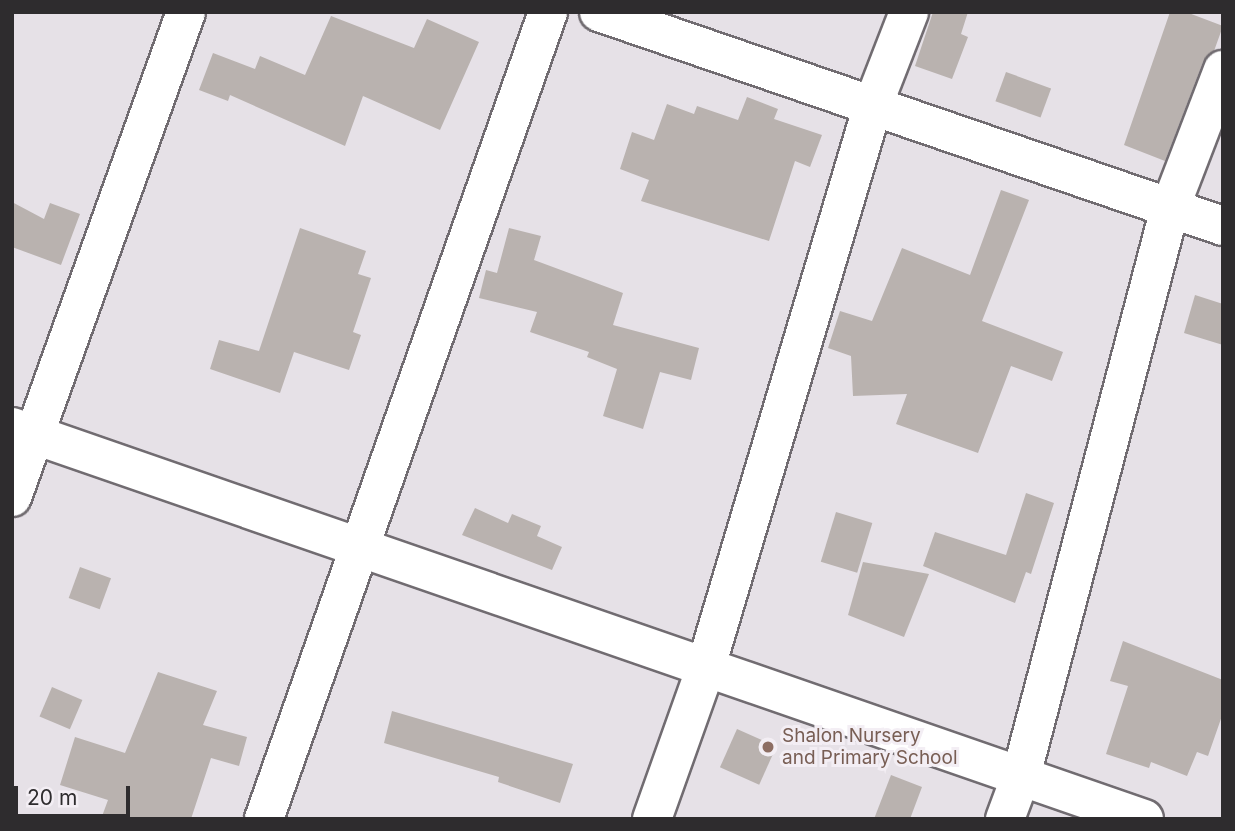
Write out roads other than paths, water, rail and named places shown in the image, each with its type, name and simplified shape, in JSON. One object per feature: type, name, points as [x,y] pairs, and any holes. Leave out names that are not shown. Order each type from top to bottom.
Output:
[{"type":"street","points":[[12,497],[24,431],[187,12]]},
{"type":"street","points":[[264,819],[548,12]]},
{"type":"street","points":[[599,12],[1223,226]]},
{"type":"street","points":[[652,819],[705,670],[873,105],[909,12]]},
{"type":"street","points":[[1005,819],[1021,776],[1170,208],[1223,70]]},
{"type":"street","points":[[24,431],[359,544],[705,670],[1144,819]]},
{"type":"place","name":"Shalon Nursery and Primary School","points":[[768,747]]}]
